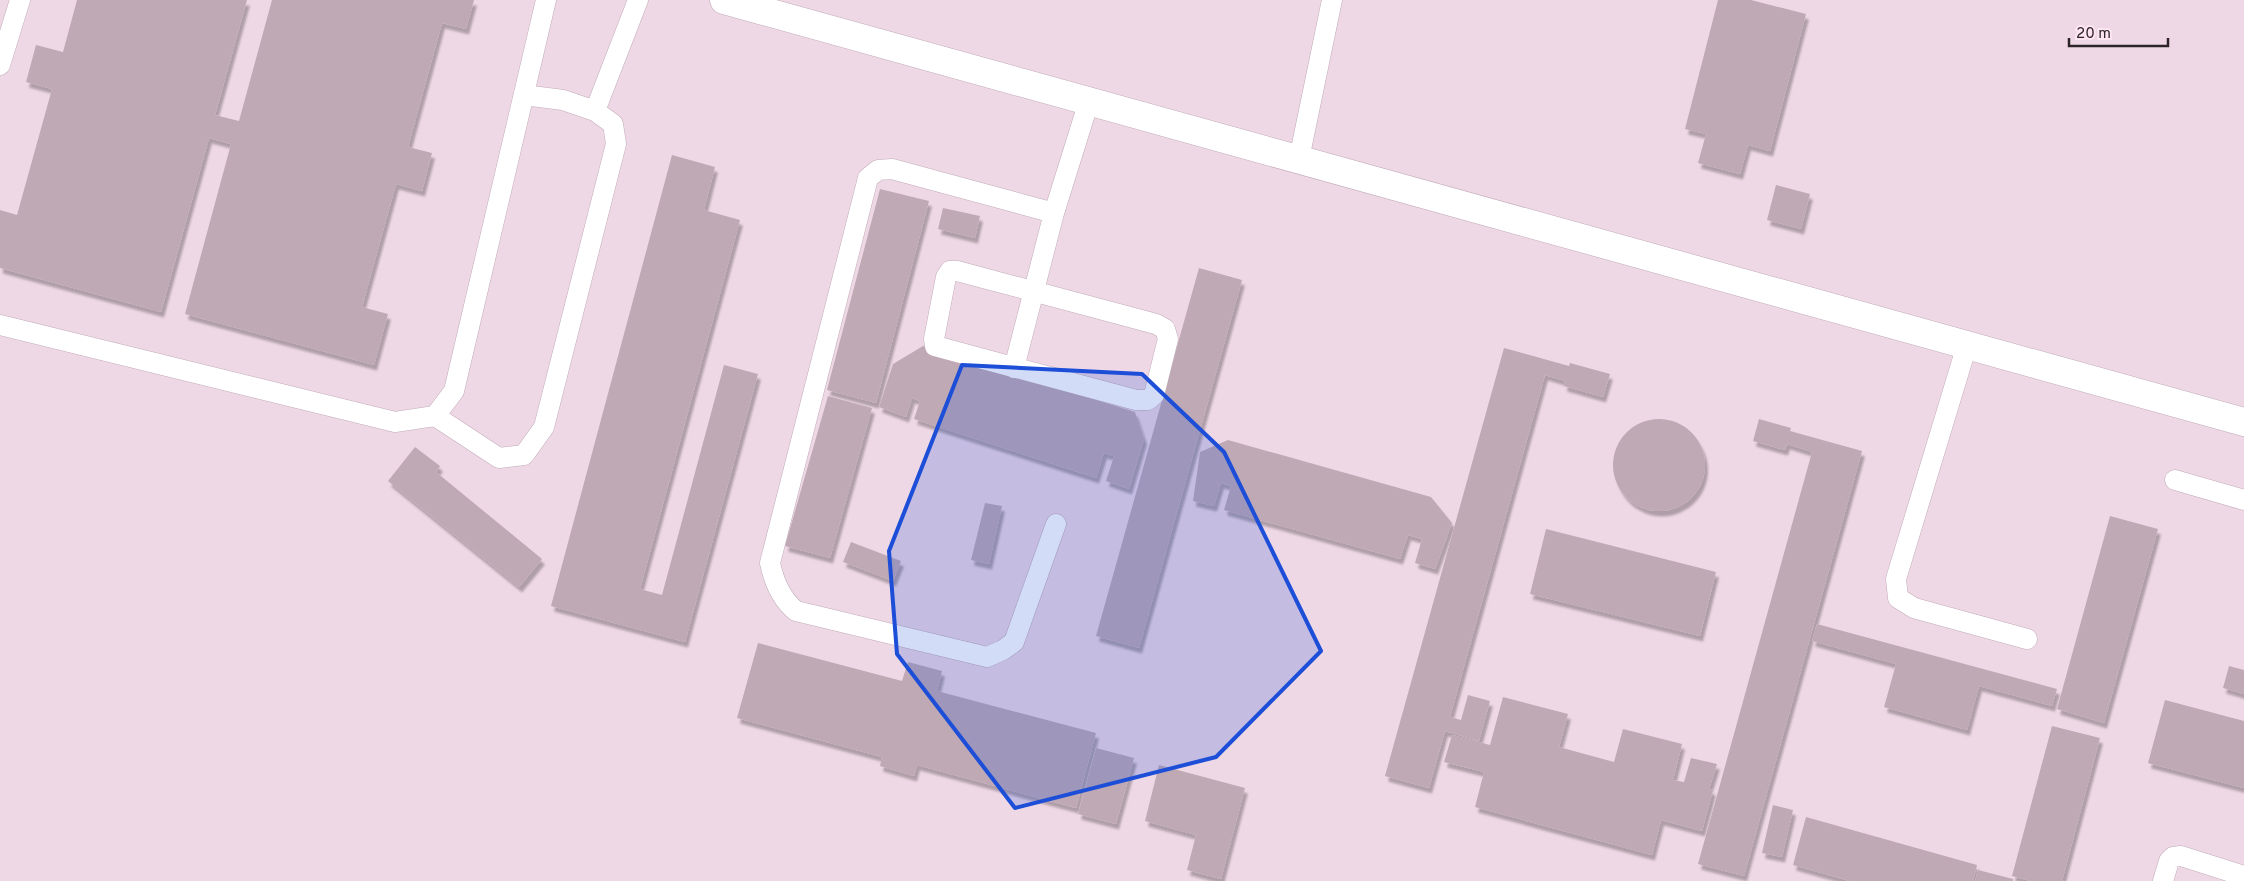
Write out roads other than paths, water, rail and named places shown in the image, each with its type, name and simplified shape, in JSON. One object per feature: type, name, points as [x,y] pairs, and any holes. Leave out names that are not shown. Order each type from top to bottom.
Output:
[{"type":"street","points":[[724,0],[2244,422]]},
{"type":"lane","points":[[0,65],[20,0]]},
{"type":"lane","points":[[435,416],[454,391],[546,0]]},
{"type":"lane","points":[[595,111],[638,0]]},
{"type":"lane","points":[[1299,159],[1332,0]]},
{"type":"lane","points":[[0,325],[395,422],[435,416],[499,458],[524,455],[544,428],[616,144],[613,124],[595,111],[563,100],[524,95]]},
{"type":"lane","points":[[1014,368],[1054,213],[1089,101]]},
{"type":"lane","points":[[1054,213],[892,169],[878,170],[868,178],[770,563],[772,576],[786,602],[796,611],[987,657],[1003,650],[1014,642],[1056,524]]},
{"type":"lane","points":[[950,271],[957,271],[1034,290],[1156,324],[1165,329],[1168,339],[1154,395],[1148,400],[1136,400],[935,346],[934,339],[946,277],[950,271]]},
{"type":"lane","points":[[1968,345],[1896,579],[1898,598],[1914,608],[2027,639]]},
{"type":"lane","points":[[2174,480],[2244,500]]},
{"type":"lane","points":[[2163,881],[2168,861],[2173,857],[2181,856],[2244,876]]}]
